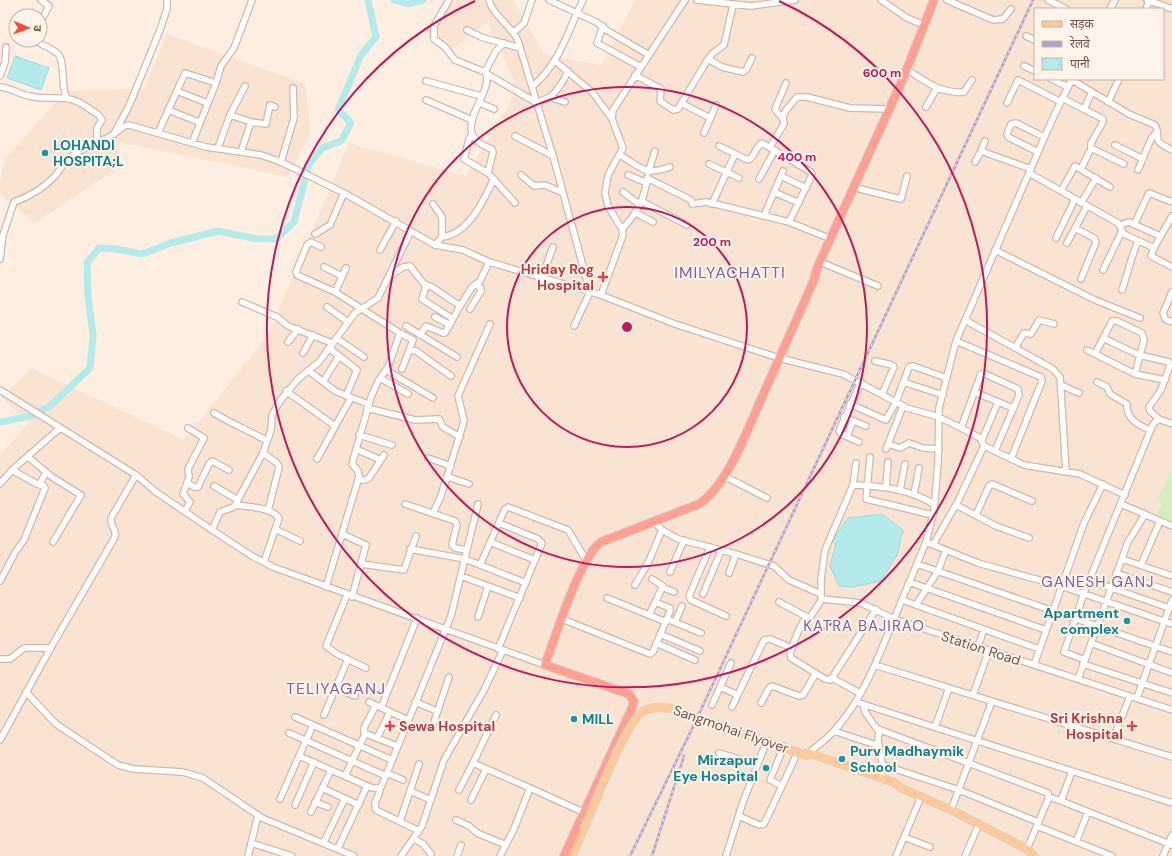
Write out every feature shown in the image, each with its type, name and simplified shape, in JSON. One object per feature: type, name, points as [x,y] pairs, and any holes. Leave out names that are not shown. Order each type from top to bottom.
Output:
[{"type":"highway","points":[[564,856],[634,701],[629,694],[545,665],[586,560],[591,551],[601,542],[699,504],[710,497],[724,476],[814,280],[889,109],[934,0]]},
{"type":"highway","points":[[814,280],[825,264],[860,189],[911,72],[939,0]]},
{"type":"main road","name":"Sangmohai Flyover","points":[[572,856],[628,729],[643,712],[652,708],[668,708],[809,755],[903,789]]},
{"type":"main road","points":[[809,755],[893,782],[903,789],[952,810],[1027,849],[1034,856]]},
{"type":"street","points":[[41,0],[49,6],[48,8]]},
{"type":"street","points":[[114,134],[129,106],[159,34],[167,9],[167,0]]},
{"type":"street","points":[[192,143],[199,122],[216,83],[221,66],[234,48],[252,0]]},
{"type":"street","points":[[449,0],[434,26],[434,38],[446,47],[455,60],[486,73],[537,103]]},
{"type":"street","points":[[488,0],[514,32],[520,48],[553,156],[590,292],[574,326]]},
{"type":"street","points":[[514,32],[524,23],[532,0]]},
{"type":"street","points":[[549,0],[603,26],[608,31],[649,55]]},
{"type":"street","points":[[532,87],[544,76],[555,61],[582,0]]},
{"type":"street","points":[[612,119],[615,106],[685,0]]},
{"type":"street","points":[[697,0],[733,5],[761,6],[795,0]]},
{"type":"street","points":[[881,0],[907,18],[924,25]]},
{"type":"street","points":[[947,0],[993,20],[1003,19],[1011,9]]},
{"type":"street","points":[[1048,0],[1064,8]]},
{"type":"street","points":[[1148,0],[1172,9]]},
{"type":"street","points":[[635,75],[661,89],[660,100],[662,103],[675,110],[682,103],[708,59],[713,53],[724,45],[733,5]]},
{"type":"street","points":[[603,26],[597,39],[598,44],[641,67]]},
{"type":"street","points":[[467,30],[481,37],[504,42],[520,48]]},
{"type":"street","points":[[1026,36],[1034,40]]},
{"type":"street","points":[[488,172],[493,152],[492,149],[480,144],[472,134],[471,128],[472,120],[485,89],[486,73],[496,51],[504,42]]},
{"type":"street","points":[[0,76],[5,62],[6,47]]},
{"type":"street","points":[[48,48],[59,55],[62,64],[63,89],[66,97]]},
{"type":"street","points":[[708,59],[722,67],[743,72],[746,70],[752,58]]},
{"type":"street","points":[[555,61],[599,99],[612,119],[622,143],[623,151],[608,175],[605,193],[608,206],[622,229],[622,240],[601,295]]},
{"type":"street","points":[[1024,66],[1034,71]]},
{"type":"street","points":[[550,97],[562,83],[568,71]]},
{"type":"street","points":[[911,72],[937,88],[962,93],[972,80]]},
{"type":"street","points":[[158,133],[185,73],[216,83]]},
{"type":"street","points":[[1007,103],[1018,80],[1103,118],[1103,122],[1091,143],[1091,148],[1124,164]]},
{"type":"street","points":[[1053,80],[1068,87]]},
{"type":"street","points":[[726,856],[739,816],[768,741],[809,755],[834,731],[856,702],[875,665],[926,542],[933,515],[939,449],[939,417],[956,341],[1044,137],[1072,80]]},
{"type":"street","points":[[1074,80],[1129,114],[1152,124],[1156,127],[1156,133],[1160,144],[1172,150]]},
{"type":"street","points":[[1108,102],[1119,80]]},
{"type":"street","points":[[426,81],[480,99],[494,109]]},
{"type":"street","points":[[783,119],[775,109],[786,83]]},
{"type":"street","points":[[218,148],[230,115],[245,86]]},
{"type":"street","points":[[0,87],[30,96],[66,97],[84,104],[99,114],[102,120],[97,128],[97,142]]},
{"type":"street","points":[[281,162],[294,118],[293,88]]},
{"type":"street","points":[[926,107],[937,88]]},
{"type":"street","points":[[177,91],[207,103]]},
{"type":"street","points":[[1084,109],[1092,92]]},
{"type":"street","points":[[759,179],[784,124],[783,119],[788,107],[799,96],[850,108],[889,109]]},
{"type":"street","points":[[537,103],[543,98],[550,97],[565,102]]},
{"type":"street","points":[[426,100],[472,120]]},
{"type":"street","points":[[682,103],[710,118]]},
{"type":"street","points":[[704,133],[716,105]]},
{"type":"street","points":[[230,115],[251,122],[266,124],[270,106],[275,107]]},
{"type":"street","points":[[168,110],[199,122]]},
{"type":"street","points":[[241,152],[251,122]]},
{"type":"street","points":[[1038,152],[1008,137],[1007,134],[1011,124],[1016,123],[1044,137]]},
{"type":"street","points":[[0,259],[3,235],[14,202],[23,199],[43,186],[54,177],[66,161],[90,144],[114,134],[123,126],[128,125],[192,143],[261,155],[281,162],[344,193],[435,245],[463,250],[489,262],[601,295],[675,324],[779,358],[843,374],[861,382],[903,406],[939,417],[961,428],[995,451],[1024,465],[1066,471],[1103,484],[1125,495]]},
{"type":"street","points":[[1138,170],[1151,139],[1156,133]]},
{"type":"street","points":[[472,134],[469,138],[464,159],[488,172],[515,203]]},
{"type":"street","points":[[515,136],[553,156]]},
{"type":"street","points":[[975,162],[985,141]]},
{"type":"street","points":[[719,146],[750,159],[761,143],[773,148],[811,172],[812,175],[789,222]]},
{"type":"street","points":[[1115,145],[1143,159]]},
{"type":"street","points":[[622,229],[636,213],[656,151]]},
{"type":"street","points":[[981,151],[1030,171],[1121,228],[1124,234],[1154,248]]},
{"type":"street","points":[[1081,169],[1089,152]]},
{"type":"street","points":[[712,204],[735,154]]},
{"type":"street","points":[[620,155],[636,167],[649,171],[658,171],[670,167]]},
{"type":"street","points":[[709,164],[739,178]]},
{"type":"street","points":[[1061,191],[1074,167],[1077,166],[1110,187]]},
{"type":"street","points":[[764,216],[782,173],[806,188]]},
{"type":"street","points":[[628,174],[647,180],[690,200],[692,204],[703,202],[789,222],[832,239]]},
{"type":"street","points":[[521,175],[534,186],[545,185],[563,192]]},
{"type":"street","points":[[860,189],[901,198],[903,196],[907,176]]},
{"type":"street","points":[[1081,202],[1096,178]]},
{"type":"street","points":[[435,245],[442,238],[458,232],[476,213],[494,179]]},
{"type":"street","points":[[623,192],[640,203],[687,226]]},
{"type":"street","points":[[774,192],[799,203]]},
{"type":"street","points":[[315,234],[330,225],[344,193]]},
{"type":"street","points":[[1134,225],[1149,193],[1172,202]]},
{"type":"street","points":[[1056,238],[1075,199]]},
{"type":"street","points":[[433,204],[442,217],[442,238]]},
{"type":"street","points":[[1067,243],[1087,206]]},
{"type":"street","points":[[636,213],[653,222]]},
{"type":"street","points":[[1172,215],[1151,256],[1172,267]]},
{"type":"street","points":[[380,250],[396,222]]},
{"type":"street","points":[[1103,270],[1121,228],[1127,222],[1160,236]]},
{"type":"street","points":[[1075,228],[1094,238],[1096,242],[1081,279]]},
{"type":"street","points":[[212,530],[220,512],[232,508],[237,502],[263,453],[271,430],[272,415],[286,391],[319,362],[334,340],[360,309],[378,298],[411,231]]},
{"type":"street","points":[[1122,290],[1129,270],[1130,260],[1138,241]]},
{"type":"street","points":[[321,247],[311,242],[308,243],[296,274],[335,292],[360,309],[413,340]]},
{"type":"street","points":[[542,277],[554,247]]},
{"type":"street","points":[[995,250],[1095,300],[1140,318]]},
{"type":"street","points":[[402,369],[413,340],[426,326],[444,334],[460,306],[480,281],[489,262]]},
{"type":"street","points":[[825,264],[878,286]]},
{"type":"street","points":[[390,276],[403,267],[410,266],[426,286],[432,287],[460,306]]},
{"type":"street","points":[[324,267],[342,276]]},
{"type":"street","points":[[335,292],[346,268]]},
{"type":"street","points":[[470,308],[481,291],[481,288],[476,285]]},
{"type":"street","points":[[426,286],[422,299],[453,319]]},
{"type":"street","points":[[1172,292],[1163,313],[1165,319],[1172,322]]},
{"type":"street","points":[[242,302],[277,317],[288,326],[313,335],[334,340],[364,357]]},
{"type":"street","points":[[327,307],[348,322]]},
{"type":"street","points":[[435,317],[450,325]]},
{"type":"street","points":[[965,320],[1053,369],[1060,377],[1066,471]]},
{"type":"street","points":[[1015,348],[1024,333],[1032,333],[1039,320],[1054,324]]},
{"type":"street","points":[[1095,354],[1111,323],[1114,321],[1136,330],[1144,337],[1134,374]]},
{"type":"street","points":[[433,513],[438,505],[448,477],[460,437],[464,417],[458,396],[490,324]]},
{"type":"street","points":[[406,326],[457,357]]},
{"type":"street","points":[[288,342],[298,329]]},
{"type":"street","points":[[326,587],[358,480],[358,471],[352,464],[367,406],[380,378],[386,370],[400,333]]},
{"type":"street","points":[[303,353],[313,335]]},
{"type":"street","points":[[1103,338],[1139,355],[1169,362],[1170,365],[1161,390],[1149,407],[1150,411],[1159,418],[1172,424]]},
{"type":"street","points":[[956,341],[1041,377],[1042,381],[1011,459]]},
{"type":"street","points":[[317,459],[335,426],[348,397],[357,370],[329,348]]},
{"type":"street","points":[[409,350],[416,351],[451,376]]},
{"type":"street","points":[[1087,350],[1134,374],[1165,380]]},
{"type":"street","points":[[323,382],[339,356]]},
{"type":"street","points":[[875,360],[894,367],[882,394]]},
{"type":"street","points":[[850,404],[886,420],[896,402],[903,382],[911,366],[947,378]]},
{"type":"street","points":[[386,370],[433,398]]},
{"type":"street","points":[[309,371],[323,382],[367,406],[415,420],[439,420],[443,427],[460,437]]},
{"type":"street","points":[[961,428],[980,376],[985,374],[1018,389],[1019,395],[995,451]]},
{"type":"street","points":[[380,378],[408,394]]},
{"type":"street","points":[[860,442],[838,431],[861,382]]},
{"type":"street","points":[[903,382],[943,395]]},
{"type":"street","points":[[1097,382],[1107,387],[1110,394],[1127,404],[1127,412],[1134,422],[1150,430]]},
{"type":"street","points":[[1060,385],[1079,393]]},
{"type":"street","points":[[0,390],[136,475],[156,492],[212,530],[264,562],[350,596],[417,618],[545,665]]},
{"type":"street","points":[[286,391],[335,426]]},
{"type":"street","points":[[974,392],[1013,408]]},
{"type":"street","points":[[933,545],[956,505],[983,443],[998,402]]},
{"type":"street","points":[[903,406],[887,447],[900,448],[908,443],[922,448],[939,449]]},
{"type":"street","points":[[214,413],[240,429],[250,431],[267,441]]},
{"type":"street","points":[[844,417],[866,426]]},
{"type":"street","points":[[1159,418],[1150,430],[1125,495],[1084,593],[1064,652],[1084,662],[1172,693]]},
{"type":"street","points":[[846,436],[853,421]]},
{"type":"street","points":[[0,484],[12,470],[60,428]]},
{"type":"street","points":[[184,511],[190,502],[183,494],[187,483],[188,469],[204,438],[188,428]]},
{"type":"street","points":[[360,435],[392,445]]},
{"type":"street","points":[[356,449],[383,458],[369,478],[365,480],[358,480]]},
{"type":"street","points":[[263,453],[277,463],[279,467],[268,511]]},
{"type":"street","points":[[870,456],[865,497],[867,500],[881,501],[933,515]]},
{"type":"street","points":[[28,457],[46,472],[81,495],[53,542]]},
{"type":"street","points":[[428,458],[451,466]]},
{"type":"street","points":[[187,483],[194,487],[198,487],[209,464],[212,461],[229,470]]},
{"type":"street","points":[[886,487],[888,462]]},
{"type":"street","points":[[856,463],[853,485],[825,550],[821,579],[822,597],[809,618],[801,626],[790,656],[793,660],[828,680],[832,678],[860,693]]},
{"type":"street","points":[[900,490],[905,464]]},
{"type":"street","points":[[914,494],[919,468]]},
{"type":"street","points":[[0,581],[3,569],[24,540],[44,492],[44,486],[12,470]]},
{"type":"street","points":[[40,484],[46,472]]},
{"type":"street","points":[[0,740],[51,648],[116,537],[111,524],[111,518],[136,475]]},
{"type":"street","points":[[724,476],[767,498]]},
{"type":"street","points":[[448,477],[469,484]]},
{"type":"street","points":[[976,515],[989,486],[992,484],[1032,501]]},
{"type":"street","points":[[1034,665],[1084,523],[1103,484]]},
{"type":"street","points":[[853,485],[886,487],[900,490],[914,494],[934,504]]},
{"type":"street","points":[[214,486],[237,502],[268,511],[279,518],[264,562]]},
{"type":"street","points":[[405,504],[456,522],[452,545],[455,548],[467,550]]},
{"type":"street","points":[[419,831],[374,808],[380,788],[397,746],[445,628],[452,616],[478,504]]},
{"type":"street","points":[[1121,504],[1172,526]]},
{"type":"street","points":[[956,505],[1004,529],[1029,538]]},
{"type":"street","points":[[480,565],[504,509],[508,507],[568,530],[586,560]]},
{"type":"street","points":[[1078,679],[1110,588],[1132,533],[1145,514]]},
{"type":"street","points":[[1141,565],[1160,521]]},
{"type":"street","points":[[654,522],[662,530],[673,537],[774,566],[789,580],[822,597]]},
{"type":"street","points":[[401,856],[419,831],[450,749],[484,690],[542,545],[540,540],[499,523]]},
{"type":"street","points":[[275,529],[300,541]]},
{"type":"street","points":[[635,585],[648,563],[662,530]]},
{"type":"street","points":[[342,534],[366,545],[350,596],[326,644],[335,653],[366,668]]},
{"type":"street","points":[[361,564],[404,570],[410,549],[416,536]]},
{"type":"street","points":[[670,572],[684,540]]},
{"type":"street","points":[[490,542],[535,560]]},
{"type":"street","points":[[926,542],[978,563],[1084,593],[1172,624]]},
{"type":"street","points":[[710,547],[689,596],[691,600],[726,616]]},
{"type":"street","points":[[410,549],[465,559],[526,583]]},
{"type":"street","points":[[703,594],[720,550]]},
{"type":"street","points":[[916,605],[938,571],[946,550]]},
{"type":"street","points":[[729,573],[736,554]]},
{"type":"street","points":[[1122,559],[1172,576]]},
{"type":"street","points":[[917,564],[1172,652]]},
{"type":"street","points":[[1116,573],[1172,592]]},
{"type":"street","points":[[461,576],[520,598]]},
{"type":"street","points":[[652,579],[661,584],[662,587],[674,592]]},
{"type":"street","points":[[1090,580],[1110,588],[1171,603],[1137,698]]},
{"type":"street","points":[[909,582],[1046,630]]},
{"type":"street","points":[[478,617],[488,586]]},
{"type":"street","points":[[649,615],[662,587]]},
{"type":"street","name":"Station Road","points":[[822,597],[855,601],[894,619],[1172,709]]},
{"type":"street","points":[[607,598],[649,615],[674,622],[701,633]]},
{"type":"street","points":[[902,600],[1039,649]]},
{"type":"street","points":[[562,619],[648,654],[652,653],[670,608],[655,602]]},
{"type":"street","points":[[779,602],[809,618]]},
{"type":"street","points":[[674,622],[682,606]]},
{"type":"street","points":[[832,678],[876,610]]},
{"type":"street","points":[[345,776],[365,734],[364,728],[378,706],[417,618]]},
{"type":"street","points":[[978,647],[984,629]]},
{"type":"street","points":[[660,634],[700,651]]},
{"type":"street","points":[[732,707],[764,640],[770,639],[792,648]]},
{"type":"street","points":[[656,643],[695,660]]},
{"type":"street","points":[[1091,643],[1172,673]]},
{"type":"street","points":[[0,659],[10,659],[24,648],[51,648]]},
{"type":"street","points":[[973,695],[989,650]]},
{"type":"street","points":[[324,715],[348,659]]},
{"type":"street","points":[[712,705],[731,663]]},
{"type":"street","points":[[875,665],[1172,757]]},
{"type":"street","points":[[761,703],[769,688],[772,686],[802,696],[816,673]]},
{"type":"street","points":[[434,722],[449,678]]},
{"type":"street","points":[[720,687],[738,695]]},
{"type":"street","points":[[336,688],[355,696]]},
{"type":"street","points":[[935,727],[949,688]]},
{"type":"street","points":[[26,692],[56,724],[110,760],[134,769],[193,774],[203,778],[258,815],[354,856]]},
{"type":"street","points":[[1113,739],[1130,696]]},
{"type":"street","points":[[952,810],[992,701]]},
{"type":"street","points":[[369,702],[408,720]]},
{"type":"street","points":[[415,702],[438,711]]},
{"type":"street","points":[[856,702],[1172,803]]},
{"type":"street","points":[[863,704],[865,712],[878,729],[1047,792],[1049,797],[1170,844]]},
{"type":"street","points":[[377,738],[390,712]]},
{"type":"street","points":[[459,790],[496,715]]},
{"type":"street","points":[[295,717],[392,760]]},
{"type":"street","points":[[280,799],[313,725]]},
{"type":"street","points":[[878,729],[882,765],[881,778]]},
{"type":"street","points":[[834,731],[879,746]]},
{"type":"street","points":[[289,733],[352,761],[404,780]]},
{"type":"street","points":[[365,734],[397,746]]},
{"type":"street","points":[[782,786],[770,780],[784,746]]},
{"type":"street","points":[[719,753],[758,765]]},
{"type":"street","points":[[299,756],[367,786],[376,789],[380,788]]},
{"type":"street","points":[[739,816],[760,825],[764,824],[795,758]]},
{"type":"street","points":[[295,805],[314,762]]},
{"type":"street","points":[[473,763],[583,812]]},
{"type":"street","points":[[400,821],[419,764]]},
{"type":"street","points":[[882,765],[959,790],[1076,842],[1112,856]]},
{"type":"street","points":[[471,800],[486,769]]},
{"type":"street","points":[[310,812],[331,770]]},
{"type":"street","points":[[1060,801],[1072,771]]},
{"type":"street","points":[[338,848],[367,786]]},
{"type":"street","points":[[322,788],[358,805]]},
{"type":"street","points":[[500,856],[514,828],[530,788]]},
{"type":"street","points":[[410,791],[431,800]]},
{"type":"street","points":[[896,856],[921,797]]},
{"type":"street","points":[[1027,849],[1049,797]]},
{"type":"street","points":[[324,842],[345,798]]},
{"type":"street","points":[[315,802],[328,807]]},
{"type":"street","points":[[1076,842],[1088,812]]},
{"type":"street","points":[[248,856],[258,815]]},
{"type":"street","points":[[456,820],[469,826],[477,833],[506,845]]},
{"type":"street","points":[[965,856],[979,824]]},
{"type":"street","points":[[1163,856],[1170,844],[1172,835]]},
{"type":"street","points":[[904,837],[930,847]]},
{"type":"street","points":[[414,839],[423,844],[431,854]]},
{"type":"street","points":[[251,843],[292,856]]},
{"type":"street","points":[[457,856],[461,845]]},
{"type":"shaded area","points":[[457,0],[513,0],[545,55],[601,65],[635,0],[1172,0],[1172,856],[0,856],[0,455],[29,422],[2,398],[31,368],[184,440],[268,335],[349,143],[466,176],[518,89],[488,23],[445,54],[424,31]]},
{"type":"shaded area","points":[[167,34],[305,84],[311,132],[288,177],[119,142],[113,171],[35,223],[0,194],[0,183],[5,159],[66,91],[144,89]]},
{"type":"green space","points":[[1172,470],[1172,519],[1170,523],[1156,515],[1162,504],[1156,501]]},
{"type":"water","points":[[15,56],[49,68],[41,90],[7,78]]},
{"type":"water","points":[[882,514],[903,530],[897,555],[881,581],[852,587],[839,586],[830,566],[836,544],[832,541],[848,518]]},
{"type":"waterway","points":[[0,422],[31,416],[50,406],[90,368],[93,335],[88,296],[87,263],[99,248],[116,249],[142,254],[171,243],[218,231],[258,239],[276,239],[294,222],[309,164],[322,148],[341,141],[351,123],[338,110],[361,55],[376,37],[368,0]]},
{"type":"waterway","points":[[394,0],[408,4],[423,0]]},
{"type":"railway","points":[[630,856],[690,733],[1033,0]]},
{"type":"railway","points":[[652,856],[684,756]]},
{"type":"place","name":"LOHANDI HOSPITA;L","points":[[45,153]]},
{"type":"place","name":"Hriday Rog Hospital","points":[[603,277]]},
{"type":"place","name":"Apartment complex","points":[[1127,621]]},
{"type":"place","name":"MILL","points":[[574,719]]},
{"type":"place","name":"Sewa Hospital","points":[[390,726]]},
{"type":"place","name":"Sri Krishna Hospital","points":[[1132,726]]},
{"type":"place","name":"Purv Madhaymik School","points":[[842,759]]},
{"type":"place","name":"Mirzapur Eye Hospital","points":[[766,768]]},
{"type":"district","name":"IMILYACHATTI","points":[[730,272]]},
{"type":"district","name":"GANESH GANJ","points":[[1098,582]]},
{"type":"district","name":"KATRA BAJIRAO","points":[[864,626]]},
{"type":"district","name":"TELIYAGANJ","points":[[336,688]]}]
